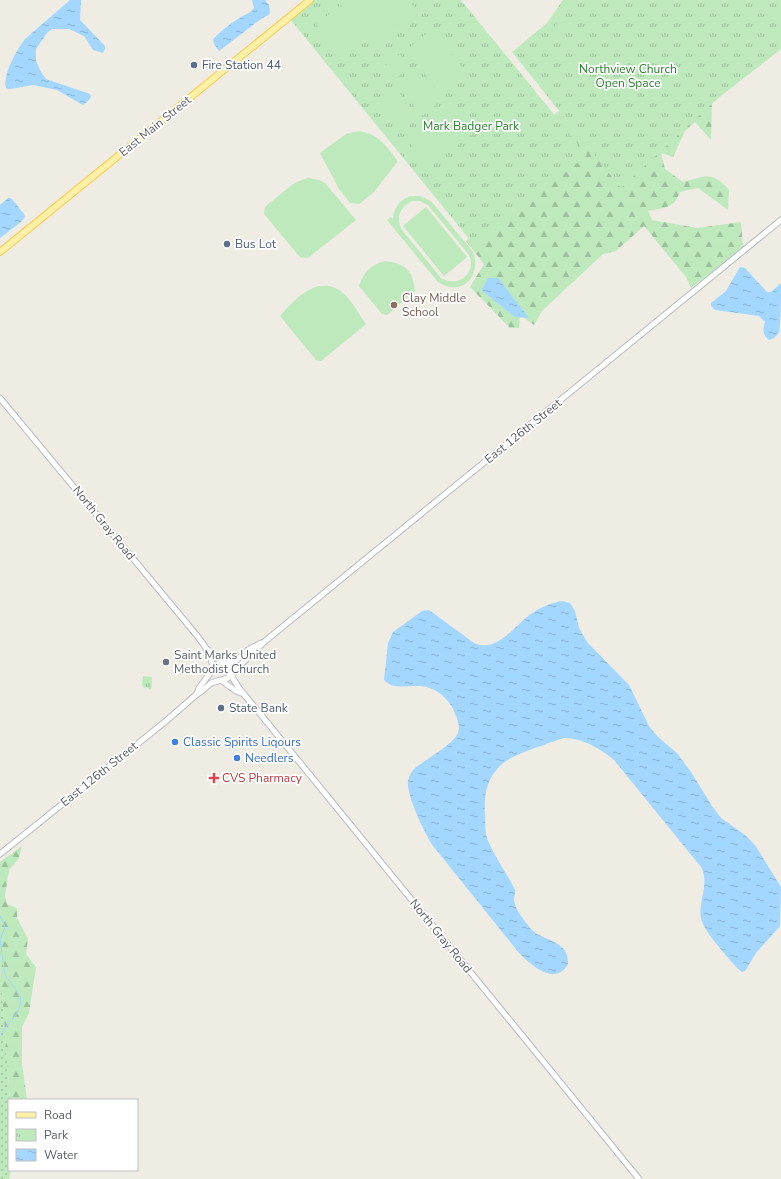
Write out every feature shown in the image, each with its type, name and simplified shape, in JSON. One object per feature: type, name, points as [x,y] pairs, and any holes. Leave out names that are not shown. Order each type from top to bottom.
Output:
[{"type":"main road","name":"East Main Street","points":[[0,252],[310,0]]},
{"type":"street","name":"East 126th Street","points":[[231,674],[264,642],[781,220]]},
{"type":"street","name":"North Gray Road","points":[[0,398],[207,648],[225,663]]},
{"type":"street","name":"East 126th Street","points":[[225,663],[237,660],[253,647],[264,642]]},
{"type":"street","name":"North Gray Road","points":[[207,648],[213,668]]},
{"type":"street","points":[[218,663],[225,663],[231,667],[231,674],[228,678],[222,681],[214,676],[213,668],[218,663]]},
{"type":"street","name":"East 126th Street","points":[[197,694],[198,688],[213,668]]},
{"type":"street","name":"North Gray Road","points":[[231,674],[242,694],[254,705],[640,1179]]},
{"type":"street","name":"East 126th Street","points":[[0,854],[211,683],[222,681]]},
{"type":"street","name":"North Gray Road","points":[[222,681],[242,694]]},
{"type":"green space","name":"Mark Badger Park","points":[[314,0],[461,0],[587,155],[475,246],[290,19]]},
{"type":"green space","points":[[341,0],[374,0],[386,14],[364,33],[338,2]]},
{"type":"green space","points":[[378,0],[407,0],[390,14]]},
{"type":"green space","name":"Northview Church Open Space","points":[[563,0],[781,0],[781,49],[716,100],[621,188],[512,52],[547,23]]},
{"type":"green space","points":[[410,2],[422,16],[403,31],[391,17]]},
{"type":"green space","points":[[339,6],[364,37],[341,56],[316,24]]},
{"type":"green space","points":[[387,18],[399,32],[380,48],[368,34]]},
{"type":"green space","points":[[558,22],[565,28],[556,40],[549,34]]},
{"type":"green space","points":[[432,29],[468,75],[441,95],[406,50]]},
{"type":"green space","points":[[400,54],[410,67],[390,83],[379,70]]},
{"type":"green space","points":[[418,76],[439,102],[422,116],[401,89]]},
{"type":"green space","points":[[398,91],[419,118],[402,131],[381,104]]},
{"type":"green space","points":[[712,103],[711,140],[695,122],[685,131],[673,157],[661,153],[665,169],[683,182],[708,177],[718,180],[723,184],[729,190],[728,210],[698,188],[680,192],[675,202],[664,208],[648,211],[652,220],[697,228],[741,222],[743,248],[691,288],[686,277],[644,226],[616,251],[603,254],[542,311],[534,325],[520,315],[519,328],[510,328],[470,287],[484,264],[466,241],[471,237],[550,118],[559,111],[576,131],[669,114]]},
{"type":"green space","points":[[449,106],[472,134],[429,168],[407,140]]},
{"type":"green space","points":[[359,131],[377,138],[386,146],[398,161],[374,192],[359,204],[350,203],[339,189],[320,153],[346,134]]},
{"type":"green space","points":[[308,178],[325,183],[356,220],[308,258],[300,257],[264,214],[265,207],[285,190]]},
{"type":"green space","points":[[410,196],[420,196],[431,201],[473,252],[475,258],[474,271],[472,277],[463,285],[448,287],[438,282],[387,220],[391,217],[393,219],[398,205]],"holes":[[[413,201],[419,201],[428,205],[469,255],[471,262],[470,268],[468,273],[459,280],[447,281],[441,278],[402,230],[399,221],[402,209]]]},
{"type":"green space","points":[[426,207],[467,257],[444,276],[403,226]]},
{"type":"green space","points":[[385,261],[398,264],[407,269],[412,278],[415,291],[387,315],[382,314],[359,286],[363,276],[369,269],[376,264]]},
{"type":"green space","points":[[318,286],[331,286],[339,290],[352,303],[366,324],[321,361],[316,360],[280,316],[297,298],[306,291]]},
{"type":"green space","points":[[143,676],[152,677],[151,690],[146,687],[144,688],[142,685]]},
{"type":"green space","points":[[22,846],[19,858],[9,870],[5,896],[7,904],[17,908],[17,918],[28,939],[26,954],[36,967],[29,1013],[22,1027],[22,1063],[27,1099],[10,1099],[0,966],[0,862]]},
{"type":"green space","points":[[0,966],[10,1099],[8,1099],[8,1171],[11,1171],[9,1179],[0,1179]]},
{"type":"water","points":[[70,0],[81,0],[80,20],[105,46],[103,53],[93,50],[84,36],[69,29],[52,29],[47,33],[36,49],[36,61],[46,79],[90,94],[91,97],[83,105],[57,90],[33,85],[11,89],[6,88],[5,83],[8,70],[22,43]]},
{"type":"water","points":[[252,0],[265,0],[269,5],[270,14],[261,19],[219,51],[214,44],[213,39],[230,24],[254,8]]},
{"type":"water","points":[[8,198],[12,199],[25,217],[21,222],[0,238],[0,205]]},
{"type":"water","points":[[740,267],[745,268],[767,292],[771,292],[781,284],[781,316],[779,332],[770,340],[764,334],[765,322],[759,316],[715,310],[711,306],[711,303],[726,291]]},
{"type":"water","points":[[488,278],[498,278],[529,318],[515,317],[481,290]]},
{"type":"water","points":[[562,601],[570,603],[575,611],[579,628],[587,642],[629,685],[649,726],[658,737],[677,753],[721,818],[745,835],[755,845],[781,887],[780,926],[756,953],[745,971],[742,972],[737,968],[722,951],[706,930],[703,923],[701,918],[701,905],[704,880],[701,867],[614,760],[590,744],[577,739],[563,738],[507,760],[492,776],[485,795],[485,823],[487,838],[514,888],[516,908],[531,929],[560,945],[564,950],[567,956],[568,964],[563,971],[557,974],[543,972],[536,968],[519,953],[433,846],[425,833],[413,805],[408,787],[408,779],[416,767],[444,748],[454,739],[459,730],[459,724],[450,705],[443,696],[435,690],[418,686],[396,686],[384,680],[388,643],[393,632],[422,611],[429,610],[474,643],[483,645],[491,644],[506,636],[537,610]]},
{"type":"waterway","points":[[0,916],[5,927],[0,940],[5,975],[20,996],[21,1002],[17,1013],[0,1035]]},
{"type":"place","name":"Fire Station 44","points":[[194,65]]},
{"type":"place","name":"Bus Lot","points":[[227,244]]},
{"type":"place","name":"Clay Middle School","points":[[394,305]]},
{"type":"place","name":"Saint Marks United Methodist Church","points":[[166,662]]},
{"type":"place","name":"State Bank","points":[[221,708]]},
{"type":"place","name":"Classic Spirits Liqours","points":[[175,742]]},
{"type":"place","name":"Needlers","points":[[237,758]]},
{"type":"place","name":"CVS Pharmacy","points":[[214,778]]}]
